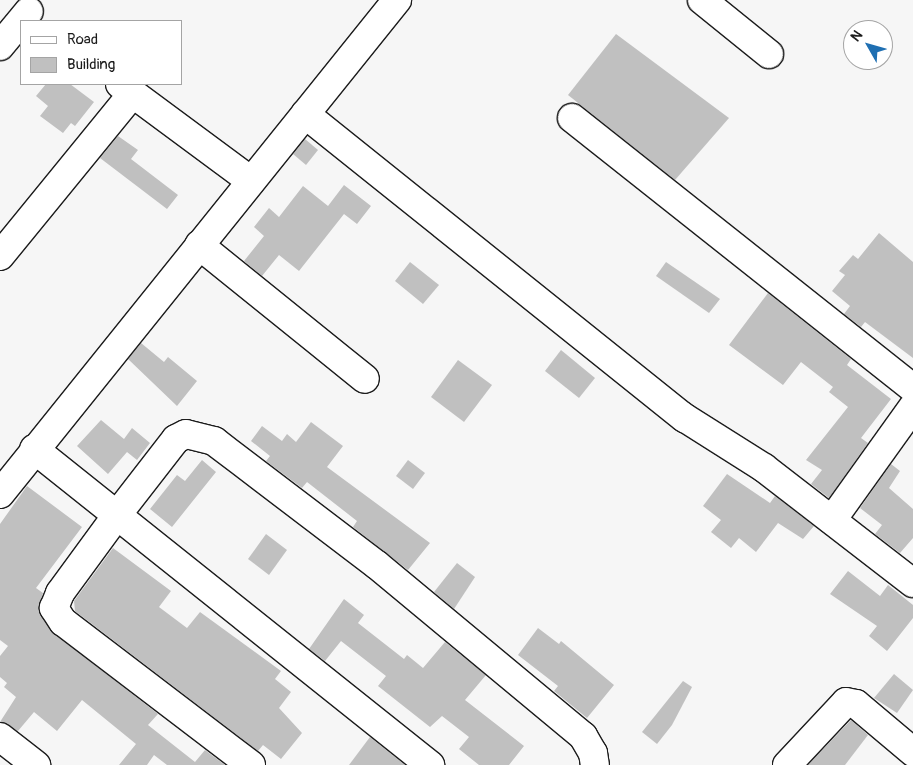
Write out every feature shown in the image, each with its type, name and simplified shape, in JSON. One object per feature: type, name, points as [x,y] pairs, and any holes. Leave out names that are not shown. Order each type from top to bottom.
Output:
[{"type":"street","points":[[0,494],[34,449],[397,0]]},
{"type":"street","points":[[702,0],[769,54]]},
{"type":"street","points":[[0,46],[20,21]]},
{"type":"street","points":[[0,256],[126,89],[251,182]]},
{"type":"street","points":[[305,114],[685,418],[764,468],[913,583]]},
{"type":"street","points":[[572,118],[913,388]]},
{"type":"street","points":[[199,245],[365,379]]},
{"type":"street","points":[[832,520],[913,407]]},
{"type":"street","points":[[251,765],[56,615],[54,608],[60,593],[176,439],[192,433],[214,441],[377,565],[583,736],[593,753],[594,765]]},
{"type":"street","points":[[34,449],[430,765]]},
{"type":"street","points":[[787,765],[846,702],[856,704],[913,752]]},
{"type":"street","points":[[0,737],[36,765]]},
{"type":"building","points":[[616,34],[729,118],[675,180],[568,95]]},
{"type":"building","points":[[45,85],[71,85],[94,102],[75,126],[71,123],[63,133],[40,116],[48,106],[36,96]]},
{"type":"building","points":[[118,136],[138,150],[131,159],[178,195],[167,209],[100,158]]},
{"type":"building","points":[[305,139],[318,150],[306,165],[293,154]]},
{"type":"building","points":[[344,185],[371,206],[357,224],[344,214],[299,271],[279,255],[262,276],[244,261],[264,236],[254,227],[269,208],[279,217],[303,186],[328,206]]},
{"type":"building","points":[[879,233],[913,262],[913,358],[865,322],[861,327],[844,314],[850,306],[832,291],[845,275],[839,271],[853,255],[858,259]]},
{"type":"building","points":[[410,262],[439,285],[423,304],[395,281]]},
{"type":"building","points":[[666,262],[720,299],[709,313],[656,276]]},
{"type":"building","points":[[768,293],[851,359],[847,365],[891,399],[861,438],[868,443],[829,498],[811,484],[822,470],[806,460],[848,407],[829,392],[833,387],[801,362],[783,385],[729,345]]},
{"type":"building","points":[[141,343],[164,362],[168,357],[197,381],[177,406],[128,359]]},
{"type":"building","points":[[561,350],[595,378],[579,398],[545,371]]},
{"type":"building","points":[[458,360],[492,385],[464,422],[431,397]]},
{"type":"building","points":[[101,420],[124,439],[132,428],[150,443],[137,460],[127,452],[108,474],[77,446]]},
{"type":"building","points":[[311,422],[343,446],[327,467],[430,543],[408,570],[353,527],[357,521],[307,482],[302,488],[266,461],[270,456],[251,441],[262,426],[282,441],[287,434],[296,442]]},
{"type":"building","points":[[202,460],[216,472],[172,527],[150,509],[177,475],[185,481]]},
{"type":"building","points":[[408,460],[425,473],[413,489],[396,476]]},
{"type":"building","points":[[891,464],[900,471],[889,488],[913,509],[913,538],[900,553],[875,534],[882,525],[860,508]]},
{"type":"building","points":[[727,474],[770,503],[775,496],[814,526],[803,539],[778,523],[756,552],[739,538],[731,548],[711,532],[721,520],[703,506]]},
{"type":"building","points":[[27,486],[82,527],[36,588],[43,593],[39,610],[50,630],[158,714],[148,725],[195,762],[205,750],[225,765],[167,765],[154,755],[147,765],[119,765],[136,744],[82,700],[57,731],[34,712],[18,731],[0,722],[16,697],[4,687],[7,683],[0,677],[0,656],[8,646],[0,640],[0,524]]},
{"type":"building","points":[[266,534],[287,550],[269,575],[248,559]]},
{"type":"building","points":[[113,548],[171,591],[159,607],[187,628],[200,612],[281,671],[275,679],[291,692],[279,708],[302,733],[281,759],[263,745],[258,751],[75,611],[74,601]]},
{"type":"building","points":[[457,563],[475,577],[454,609],[434,592]]},
{"type":"building","points":[[848,571],[880,596],[888,585],[913,605],[913,618],[887,651],[869,636],[877,626],[830,594]]},
{"type":"building","points":[[344,599],[364,615],[358,623],[404,659],[407,655],[423,668],[445,642],[486,675],[465,700],[524,746],[509,765],[479,765],[459,749],[469,737],[442,716],[430,727],[378,686],[386,676],[341,641],[325,661],[309,649]]},
{"type":"building","points":[[538,628],[559,644],[561,641],[614,685],[587,718],[554,691],[558,686],[518,655]]},
{"type":"building","points":[[894,674],[913,690],[897,713],[874,698]]},
{"type":"building","points":[[683,681],[692,687],[672,725],[657,744],[642,732]]},
{"type":"building","points":[[851,720],[868,735],[845,765],[808,765]]},
{"type":"building","points":[[370,737],[405,765],[349,765]]}]
